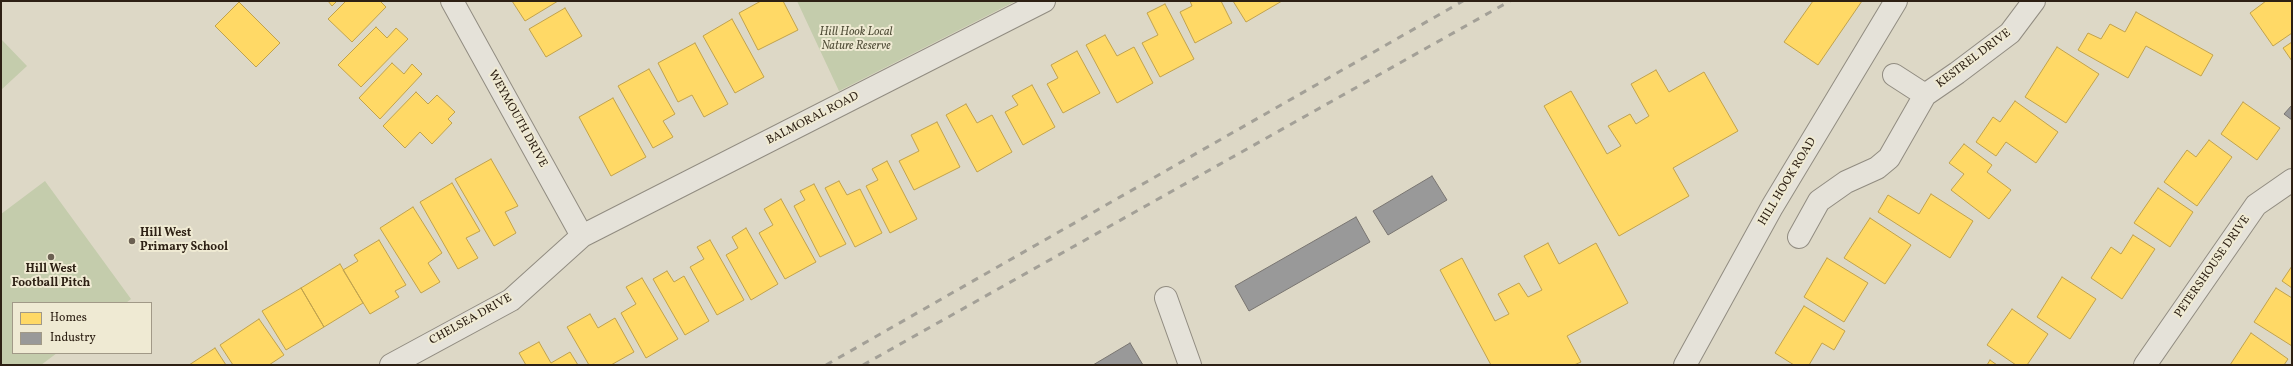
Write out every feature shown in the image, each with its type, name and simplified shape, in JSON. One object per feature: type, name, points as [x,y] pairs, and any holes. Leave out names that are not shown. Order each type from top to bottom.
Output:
[{"type":"street","name":"WEYMOUTH DRIVE","points":[[452,1],[582,236]]},
{"type":"street","name":"BALMORAL ROAD","points":[[582,236],[1044,1]]},
{"type":"street","name":"HILL HOOK ROAD","points":[[1685,365],[1772,207],[1896,1]]},
{"type":"street","name":"KESTREL DRIVE","points":[[1799,237],[1819,202],[1846,182],[1877,168],[1889,158],[1925,95],[1957,74],[2010,33],[2034,1]]},
{"type":"street","name":"KESTREL DRIVE","points":[[1894,75],[1925,95]]},
{"type":"street","name":"PETERSHOUSE DRIVE","points":[[2145,365],[2256,205],[2292,180]]},
{"type":"street","name":"CHELSEA DRIVE","points":[[391,365],[511,300],[582,236]]},
{"type":"street","points":[[1166,298],[1190,365]]},
{"type":"green space","name":"Hill Hook Local Nature Reserve","points":[[797,1],[1016,1],[839,91]]},
{"type":"green space","points":[[1,39],[27,66],[1,90]]},
{"type":"green space","name":"Hill West Football Pitch","points":[[45,181],[131,299],[127,302],[12,302],[12,354],[56,354],[41,365],[1,365],[1,214]]},
{"type":"building: Homes","points":[[328,1],[337,1],[332,6]]},
{"type":"building: Homes","points":[[346,1],[380,1],[386,7],[352,42],[328,19]]},
{"type":"building: Homes","points":[[512,1],[558,1],[525,21]]},
{"type":"building: Homes","points":[[761,1],[783,1],[798,30],[758,50],[739,13]]},
{"type":"building: Homes","points":[[1190,1],[1221,1],[1232,23],[1195,43],[1180,12],[1192,6]]},
{"type":"building: Homes","points":[[1233,1],[1282,1],[1246,22]]},
{"type":"building: Homes","points":[[1813,1],[1862,1],[1818,65],[1784,42]]},
{"type":"building: Homes","points":[[2266,1],[2292,1],[2292,33],[2273,46],[2250,13]]},
{"type":"building: Homes","points":[[239,2],[280,43],[256,67],[215,26]]},
{"type":"building: Homes","points":[[1165,4],[1194,59],[1160,77],[1142,43],[1158,35],[1147,13]]},
{"type":"building: Homes","points":[[565,8],[582,36],[546,57],[529,29]]},
{"type":"building: Homes","points":[[2136,12],[2213,55],[2201,76],[2146,46],[2128,78],[2078,50],[2088,33],[2101,39],[2110,24],[2125,32]]},
{"type":"building: Homes","points":[[732,19],[764,77],[735,93],[703,36]]},
{"type":"building: Homes","points":[[376,27],[387,38],[396,28],[408,39],[361,87],[338,65]]},
{"type":"building: Homes","points":[[1105,35],[1117,56],[1134,47],[1153,83],[1117,103],[1086,45]]},
{"type":"building: Homes","points":[[2292,42],[2292,61],[2283,48]]},
{"type":"building: Homes","points":[[695,43],[728,104],[704,117],[692,95],[678,102],[658,63]]},
{"type":"building: Homes","points":[[2057,47],[2099,74],[2066,123],[2025,97]]},
{"type":"building: Homes","points":[[1077,51],[1100,93],[1063,113],[1047,84],[1058,78],[1051,65]]},
{"type":"building: Homes","points":[[392,63],[404,74],[412,64],[422,74],[380,119],[359,98]]},
{"type":"building: Homes","points":[[649,69],[675,114],[663,121],[673,137],[653,148],[618,86]]},
{"type":"building: Homes","points":[[1656,70],[1669,92],[1704,72],[1738,131],[1673,168],[1689,196],[1619,236],[1544,106],[1571,91],[1607,154],[1621,146],[1608,126],[1630,114],[1636,124],[1649,116],[1631,84]]},
{"type":"building: Homes","points":[[1032,85],[1055,127],[1023,145],[1005,112],[1018,105],[1012,96]]},
{"type":"building: Homes","points":[[416,92],[428,104],[437,95],[455,112],[448,119],[452,123],[432,144],[420,132],[405,148],[383,126]]},
{"type":"building: Homes","points":[[613,98],[646,157],[611,176],[579,117]]},
{"type":"building: Homes","points":[[2015,101],[2058,132],[2036,163],[2006,142],[1996,156],[1976,142],[1993,117],[2000,122]]},
{"type":"building: Homes","points":[[2243,102],[2280,128],[2257,160],[2221,134]]},
{"type":"building: Homes","points":[[966,104],[977,123],[992,115],[1012,152],[977,172],[946,115]]},
{"type":"building: Homes","points":[[937,122],[960,167],[914,190],[899,161],[919,151],[911,135]]},
{"type":"building: Homes","points":[[2209,140],[2232,157],[2197,206],[2164,182],[2187,150],[2196,157]]},
{"type":"building: Homes","points":[[1964,144],[1992,165],[1987,172],[2011,190],[1989,219],[1951,190],[1964,174],[1949,163]]},
{"type":"building: Homes","points":[[491,159],[518,206],[505,212],[516,233],[494,246],[455,179]]},
{"type":"building: Homes","points":[[887,161],[917,219],[890,233],[866,186],[878,180],[872,169]]},
{"type":"building: Homes","points":[[839,181],[847,195],[860,189],[882,233],[855,247],[825,188]]},
{"type":"building: Homes","points":[[452,183],[480,231],[466,238],[478,258],[458,269],[420,202]]},
{"type":"building: Homes","points":[[814,184],[846,244],[820,257],[794,206],[805,200],[800,191]]},
{"type":"building: Homes","points":[[2158,188],[2193,212],[2170,247],[2134,223]]},
{"type":"building: Homes","points":[[1931,194],[1973,221],[1950,258],[1878,212],[1888,195],[1919,214]]},
{"type":"building: Homes","points":[[781,199],[816,262],[785,279],[759,233],[773,225],[764,209]]},
{"type":"building: Homes","points":[[413,207],[442,253],[428,263],[440,282],[421,293],[380,228]]},
{"type":"building: Homes","points":[[1870,218],[1911,245],[1885,284],[1844,258]]},
{"type":"building: Homes","points":[[746,228],[778,284],[751,300],[726,255],[738,248],[732,237]]},
{"type":"building: Homes","points":[[2133,235],[2155,249],[2122,299],[2091,278],[2111,247],[2121,254]]},
{"type":"building: Homes","points":[[379,240],[406,285],[395,291],[399,297],[370,314],[343,270],[358,261],[354,255]]},
{"type":"building: Homes","points":[[710,240],[744,300],[717,315],[690,267],[704,259],[697,247]]},
{"type":"building: Homes","points":[[1548,243],[1559,264],[1596,243],[1628,303],[1567,336],[1581,362],[1574,365],[1491,365],[1440,270],[1462,258],[1495,321],[1509,314],[1498,294],[1519,283],[1528,297],[1542,290],[1524,256]]},
{"type":"building: Homes","points":[[1827,258],[1868,283],[1844,322],[1804,297]]},
{"type":"building: Homes","points":[[340,264],[363,303],[324,327],[301,288]]},
{"type":"building: Homes","points":[[2292,266],[2292,288],[2282,281]]},
{"type":"building: Homes","points":[[667,271],[674,282],[684,276],[709,321],[685,335],[653,279]]},
{"type":"building: Homes","points":[[2062,277],[2096,299],[2070,339],[2037,317]]},
{"type":"building: Homes","points":[[642,278],[678,339],[646,358],[621,313],[636,304],[626,287]]},
{"type":"building: Homes","points":[[301,288],[324,327],[286,350],[262,311]]},
{"type":"building: Homes","points":[[2276,288],[2292,298],[2292,346],[2254,322]]},
{"type":"building: Homes","points":[[1804,306],[1845,331],[1834,350],[1822,343],[1809,365],[1794,365],[1775,353]]},
{"type":"building: Homes","points":[[2012,309],[2048,334],[2027,365],[2016,365],[1987,345]]},
{"type":"building: Homes","points":[[590,314],[598,328],[615,318],[634,352],[611,365],[589,365],[567,327]]},
{"type":"building: Homes","points":[[259,319],[284,355],[269,365],[233,365],[220,345]]},
{"type":"building: Homes","points":[[2251,333],[2288,359],[2284,365],[2230,365]]},
{"type":"building: Homes","points":[[539,342],[551,363],[570,352],[578,365],[526,365],[519,353]]},
{"type":"building: Homes","points":[[215,348],[226,365],[189,365]]},
{"type":"building: Homes","points":[[1990,360],[1997,365],[1987,365]]},
{"type":"building: Industry","points":[[2292,105],[2292,120],[2284,114]]},
{"type":"building: Industry","points":[[1432,176],[1447,200],[1388,235],[1373,211]]},
{"type":"building: Industry","points":[[1356,217],[1370,242],[1249,311],[1235,286]]},
{"type":"building: Industry","points":[[1130,343],[1143,365],[1093,365]]},
{"type":"railway","points":[[826,365],[1463,1]]},
{"type":"railway","points":[[863,365],[1510,1]]},
{"type":"place","name":"Hill West Primary School","points":[[132,241]]},
{"type":"place","name":"Hill West Football Pitch","points":[[51,257]]}]
